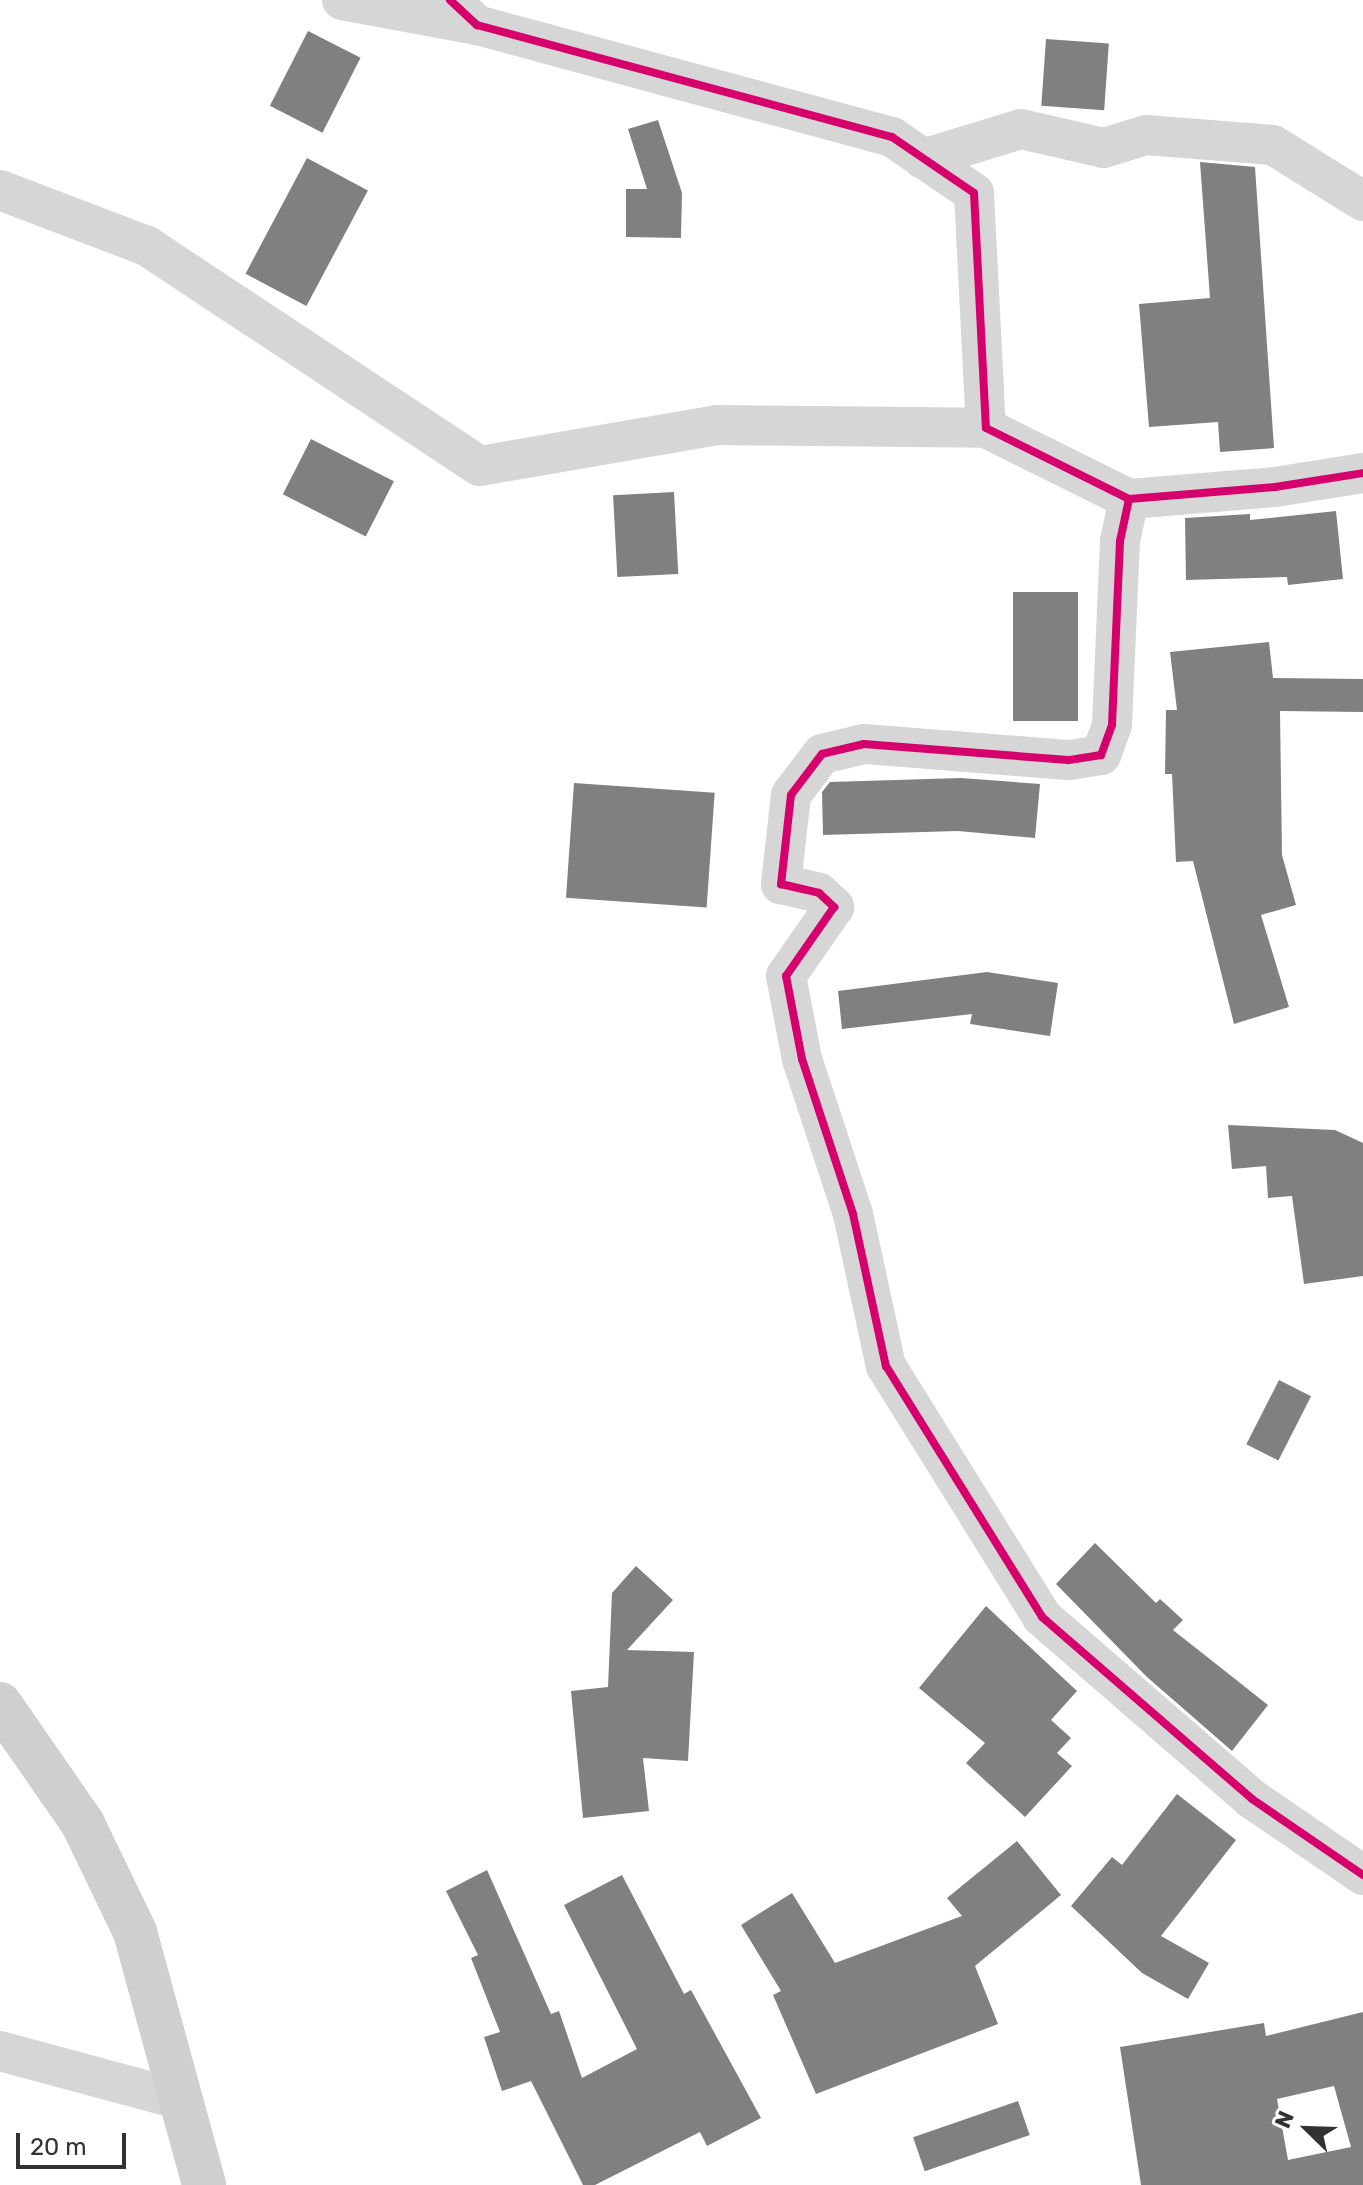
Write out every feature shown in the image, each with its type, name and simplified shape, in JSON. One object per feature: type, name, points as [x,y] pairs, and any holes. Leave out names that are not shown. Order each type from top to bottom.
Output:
[{"type":"street","points":[[342,0],[463,12],[892,137],[974,193],[986,428]]},
{"type":"street","points":[[923,159],[1021,129],[1104,148],[1146,135],[1237,141],[1273,145],[1363,201]]},
{"type":"street","points":[[0,190],[147,246],[480,466],[717,425],[986,428],[1129,499],[1363,473]]},
{"type":"street","points":[[1129,499],[1120,541],[1112,725],[1101,755],[1068,760],[864,744],[822,754],[791,795],[781,884],[819,893],[834,907],[786,976],[802,1059],[853,1214],[886,1366],[1042,1617],[1252,1799],[1363,1875]]},
{"type":"street","points":[[0,1704],[83,1824],[135,1932],[204,2185]]},
{"type":"street","points":[[0,2051],[181,2100]]},
{"type":"building","points":[[308,31],[361,58],[322,133],[270,106]]},
{"type":"building","points":[[1046,39],[1109,43],[1104,110],[1041,106]]},
{"type":"building","points":[[658,120],[682,193],[681,238],[626,237],[626,189],[647,189],[628,129]]},
{"type":"building","points":[[307,158],[368,190],[306,306],[245,274]]},
{"type":"building","points":[[1200,162],[1255,167],[1274,448],[1220,452],[1218,422],[1149,427],[1139,304],[1210,298]]},
{"type":"building","points":[[311,439],[394,481],[366,536],[283,494]]},
{"type":"building","points":[[674,492],[678,574],[617,577],[613,495]]},
{"type":"building","points":[[1336,511],[1343,579],[1288,585],[1287,577],[1186,580],[1185,518],[1250,514],[1250,520]]},
{"type":"building","points":[[1013,592],[1078,592],[1078,721],[1013,721]]},
{"type":"building","points":[[1269,642],[1273,678],[1363,679],[1363,712],[1280,711],[1282,855],[1296,905],[1261,915],[1289,1007],[1234,1024],[1193,861],[1176,862],[1172,774],[1165,774],[1166,710],[1177,710],[1170,652]]},
{"type":"building","points":[[961,778],[1040,784],[1035,838],[958,831],[823,835],[822,792],[830,782]]},
{"type":"building","points":[[574,783],[715,793],[707,908],[566,898]]},
{"type":"building","points":[[987,972],[1058,983],[1050,1036],[970,1024],[972,1014],[842,1029],[838,991]]},
{"type":"building","points":[[1228,1125],[1335,1130],[1363,1143],[1363,1276],[1304,1284],[1292,1196],[1268,1198],[1266,1166],[1232,1169]]},
{"type":"building","points":[[1279,1380],[1311,1396],[1278,1460],[1246,1444]]},
{"type":"building","points":[[1095,1543],[1156,1603],[1160,1599],[1183,1620],[1173,1630],[1268,1705],[1232,1751],[1147,1677],[1056,1584]]},
{"type":"building","points":[[636,1566],[673,1600],[627,1650],[694,1652],[688,1761],[643,1758],[649,1811],[583,1818],[571,1691],[608,1687],[612,1593]]},
{"type":"building","points":[[986,1606],[1077,1691],[1051,1720],[1071,1738],[1057,1753],[1072,1766],[1025,1817],[966,1763],[985,1743],[919,1688]]},
{"type":"building","points":[[1177,1794],[1236,1840],[1161,1936],[1209,1963],[1188,1999],[1142,1973],[1071,1906],[1112,1857],[1122,1865]]},
{"type":"building","points":[[1017,1841],[1061,1895],[975,1966],[998,2024],[816,2094],[773,1995],[781,1991],[741,1925],[792,1893],[835,1963],[962,1916],[947,1898]]},
{"type":"building","points":[[487,1870],[551,2014],[559,2011],[582,2078],[637,2049],[564,1905],[622,1875],[684,1994],[691,1990],[761,2118],[707,2146],[700,2132],[595,2185],[583,2185],[531,2081],[502,2091],[484,2037],[500,2032],[471,1958],[478,1955],[446,1891]]},
{"type":"building","points":[[1363,2012],[1363,2185],[1141,2185],[1120,2047],[1264,2023],[1266,2036]],"holes":[[[1334,2086],[1351,2147],[1288,2160],[1277,2099]]]},
{"type":"building","points":[[1018,2101],[1030,2135],[925,2171],[913,2137]]},
{"type":"cycle path","points":[[450,0],[477,25],[892,137],[974,193],[986,428],[1129,499],[1275,487],[1363,473]]},
{"type":"cycle path","points":[[1129,499],[1120,541],[1112,725],[1101,755],[1068,760],[864,744],[822,754],[791,795],[781,884],[819,893],[834,907],[786,976],[802,1059],[853,1214],[886,1366],[1042,1617],[1252,1799],[1363,1875]]}]
